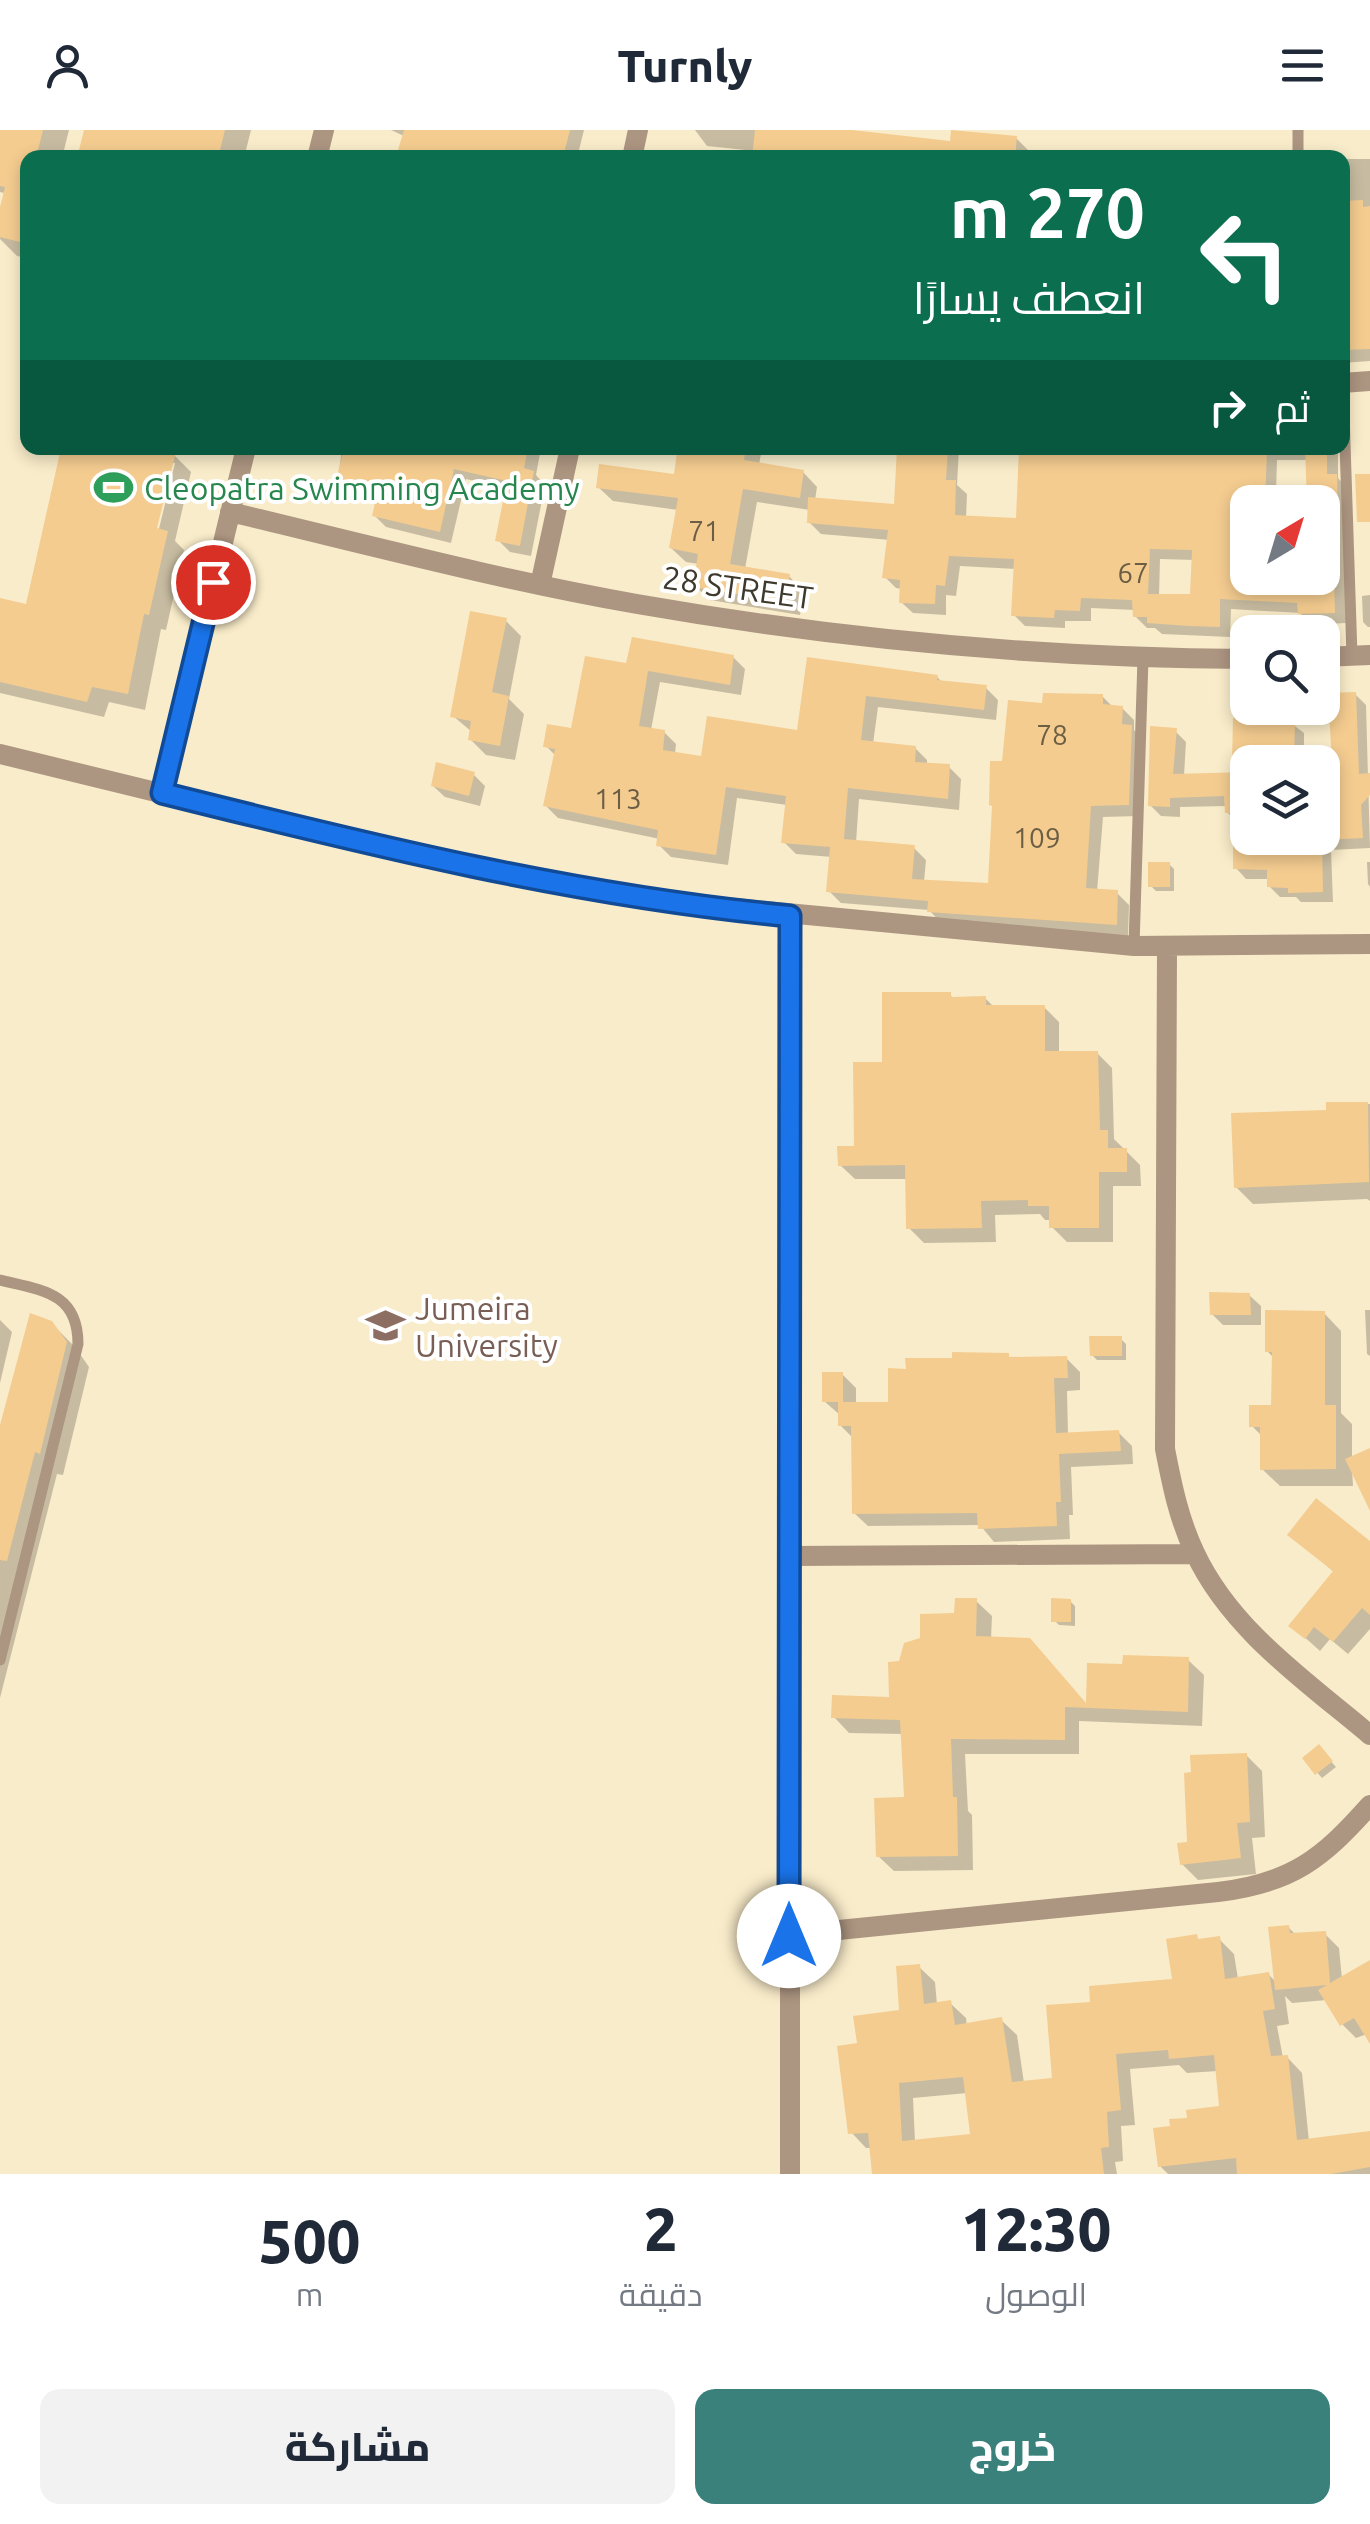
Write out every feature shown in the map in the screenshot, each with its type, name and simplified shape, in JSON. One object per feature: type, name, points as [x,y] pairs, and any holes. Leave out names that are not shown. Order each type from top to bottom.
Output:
[{"type":"street","points":[[162,793],[244,455]]},
{"type":"street","points":[[540,585],[568,455]]},
{"type":"street","name":"28 STREET","points":[[230,512],[540,585],[641,604],[842,632],[1142,658],[1230,659]]},
{"type":"street","points":[[0,754],[498,874],[650,900],[1134,946],[1370,944]]},
{"type":"street","points":[[790,916],[790,2174]]},
{"type":"street","points":[[1166,946],[1164,1450],[1176,1505],[1195,1554],[1220,1597],[1250,1632],[1370,1735]]},
{"type":"street","points":[[789,1556],[1195,1554]]},
{"type":"street","points":[[789,1936],[1258,1886],[1297,1872],[1320,1857],[1370,1805]]},
{"type":"lane","points":[[1348,455],[1361,655]]},
{"type":"lane","points":[[1134,946],[1142,658]]},
{"type":"lane","points":[[0,1280],[59,1298],[71,1310],[78,1326],[78,1344],[0,1660]]},
{"type":"building","points":[[0,130],[43,130],[38,150],[20,150],[20,242],[0,237],[5,187],[0,186]]},
{"type":"building","points":[[84,130],[225,130],[220,150],[79,150]]},
{"type":"building","points":[[404,130],[570,130],[565,150],[398,150]]},
{"type":"building","points":[[755,130],[852,130],[950,141],[951,130],[1017,136],[1016,150],[753,150]]},
{"type":"building","points":[[1363,200],[1363,207],[1370,206],[1370,349],[1350,350],[1350,201]]},
{"type":"building","points":[[59,455],[175,455],[157,528],[168,531],[149,615],[144,614],[128,694],[92,687],[87,702],[0,682],[0,598],[26,604]]},
{"type":"building","points":[[342,455],[527,455],[524,468],[534,471],[520,546],[495,541],[507,481],[454,469],[440,532],[372,516],[377,494],[334,488]]},
{"type":"building","points":[[677,455],[745,455],[744,460],[804,470],[800,498],[743,489],[730,564],[790,574],[786,602],[693,587],[698,554],[669,548],[678,498],[596,488],[599,464],[674,474]]},
{"type":"building","points":[[897,455],[948,455],[946,480],[956,480],[955,515],[1016,518],[1019,455],[1267,455],[1266,485],[1230,485],[1230,595],[1334,595],[1335,613],[1298,614],[1297,603],[1220,599],[1220,627],[1189,626],[1147,623],[1147,617],[1133,617],[1132,600],[1081,598],[1080,611],[1055,610],[1054,618],[1011,616],[1014,559],[949,556],[945,586],[936,585],[935,604],[899,603],[900,580],[882,578],[888,530],[807,523],[808,497],[894,504]],"holes":[[[1150,549],[1192,550],[1190,594],[1148,594]]]},
{"type":"building","points":[[1305,455],[1327,455],[1327,474],[1337,474],[1337,485],[1306,485]]},
{"type":"building","points":[[1355,474],[1370,474],[1370,522],[1357,522]]},
{"type":"building","points":[[470,611],[507,618],[492,692],[509,696],[500,746],[468,740],[471,721],[450,717]]},
{"type":"building","points":[[632,637],[734,655],[730,685],[648,671],[639,726],[665,730],[663,750],[701,756],[707,716],[797,730],[807,657],[987,685],[984,710],[866,696],[861,740],[916,746],[915,762],[950,764],[948,799],[848,788],[844,839],[915,845],[912,879],[988,883],[990,761],[1002,761],[1008,700],[1042,703],[1043,693],[1103,694],[1103,704],[1123,706],[1122,724],[1132,725],[1129,805],[1091,806],[1086,888],[1118,890],[1117,925],[927,912],[928,901],[826,892],[830,847],[781,843],[786,796],[726,787],[716,855],[656,846],[658,830],[543,806],[555,749],[543,747],[547,724],[571,728],[585,656],[626,663]]},
{"type":"building","points":[[1356,692],[1359,774],[1370,773],[1370,795],[1361,805],[1363,838],[1340,839],[1340,745],[1331,745],[1330,725],[1340,725],[1340,693]]},
{"type":"building","points":[[1233,725],[1295,725],[1294,745],[1232,745]]},
{"type":"building","points":[[1150,726],[1177,728],[1173,774],[1230,772],[1230,813],[1225,813],[1224,796],[1170,798],[1170,807],[1148,806]]},
{"type":"building","points":[[436,762],[475,772],[469,796],[431,786]]},
{"type":"building","points":[[1233,855],[1322,855],[1323,892],[1288,893],[1288,888],[1267,887],[1267,870],[1233,869]]},
{"type":"building","points":[[1148,862],[1170,862],[1170,887],[1148,887]]},
{"type":"building","points":[[882,992],[951,992],[951,997],[986,996],[986,1005],[1045,1005],[1045,1051],[1098,1051],[1100,1130],[1108,1130],[1108,1148],[1127,1148],[1127,1172],[1099,1172],[1099,1228],[1049,1228],[1049,1206],[1028,1206],[1028,1200],[981,1201],[982,1228],[906,1229],[905,1165],[838,1166],[837,1146],[854,1146],[853,1062],[882,1062]]},
{"type":"building","points":[[1326,1102],[1368,1102],[1369,1182],[1234,1188],[1231,1113],[1326,1110]]},
{"type":"building","points":[[1209,1292],[1250,1293],[1251,1315],[1210,1315]]},
{"type":"building","points":[[1265,1310],[1325,1311],[1325,1405],[1336,1405],[1336,1469],[1260,1470],[1260,1427],[1249,1427],[1249,1405],[1271,1405],[1272,1352],[1265,1352]]},
{"type":"building","points":[[30,1313],[52,1321],[67,1342],[40,1454],[35,1452],[7,1561],[0,1560],[0,1425]]},
{"type":"building","points":[[1089,1336],[1122,1336],[1122,1356],[1090,1356]]},
{"type":"building","points":[[952,1352],[1009,1353],[1009,1357],[1067,1356],[1068,1378],[1054,1378],[1056,1433],[1119,1430],[1121,1451],[1059,1454],[1061,1502],[1056,1502],[1057,1526],[978,1529],[977,1513],[852,1514],[851,1426],[838,1426],[838,1402],[822,1402],[822,1372],[843,1372],[843,1402],[888,1402],[888,1368],[906,1369],[905,1358],[952,1358]]},
{"type":"building","points":[[1370,1448],[1370,1511],[1345,1459]]},
{"type":"building","points":[[1316,1498],[1370,1541],[1370,1615],[1362,1608],[1333,1642],[1314,1627],[1305,1639],[1288,1626],[1333,1571],[1287,1535]]},
{"type":"building","points":[[955,1598],[977,1598],[976,1636],[1030,1638],[1086,1703],[1087,1663],[1122,1664],[1123,1655],[1189,1657],[1188,1712],[1065,1707],[1065,1740],[951,1739],[958,1856],[876,1857],[874,1798],[904,1797],[900,1720],[831,1718],[832,1695],[889,1697],[888,1662],[899,1661],[904,1643],[920,1638],[920,1614],[954,1613]]},
{"type":"building","points":[[1051,1598],[1071,1599],[1071,1622],[1051,1622]]},
{"type":"building","points":[[1319,1744],[1333,1761],[1315,1775],[1302,1758]]},
{"type":"building","points":[[1247,1753],[1250,1822],[1237,1823],[1241,1858],[1180,1865],[1177,1843],[1187,1842],[1184,1773],[1191,1772],[1190,1755]]},
{"type":"building","points":[[739,1924],[760,1926],[758,1947],[737,1945]]},
{"type":"building","points":[[1289,1925],[1290,1933],[1326,1931],[1330,1983],[1370,1960],[1370,2044],[1354,2018],[1340,2026],[1318,1990],[1327,1985],[1275,1990],[1268,1927]]},
{"type":"building","points":[[1197,1934],[1198,1939],[1220,1936],[1225,1979],[1269,1972],[1275,2009],[1263,2011],[1271,2056],[1288,2055],[1297,2140],[1370,2131],[1370,2167],[1331,2174],[1237,2174],[1236,2158],[1158,2167],[1153,2128],[1170,2126],[1169,2119],[1187,2118],[1186,2110],[1219,2106],[1214,2055],[1169,2059],[1168,2050],[1116,2054],[1121,2110],[1107,2112],[1109,2147],[1101,2148],[1104,2174],[872,2174],[868,2133],[848,2134],[837,2046],[857,2043],[853,2016],[899,2010],[896,1966],[920,1964],[924,2004],[951,2000],[955,2025],[1002,2017],[1012,2082],[1052,2078],[1046,2005],[1090,2002],[1089,1986],[1172,1979],[1166,1939]],"holes":[[[963,2077],[970,2134],[902,2141],[899,2083]]]},
{"type":"place","name":"Cleopatra Swimming Academy","points":[[114,488]]},
{"type":"place","name":"Jumeira University","points":[[385,1326]]},
{"type":"route","points":[[213,582],[162,793],[498,874],[650,900],[790,916],[789,1936]]}]
